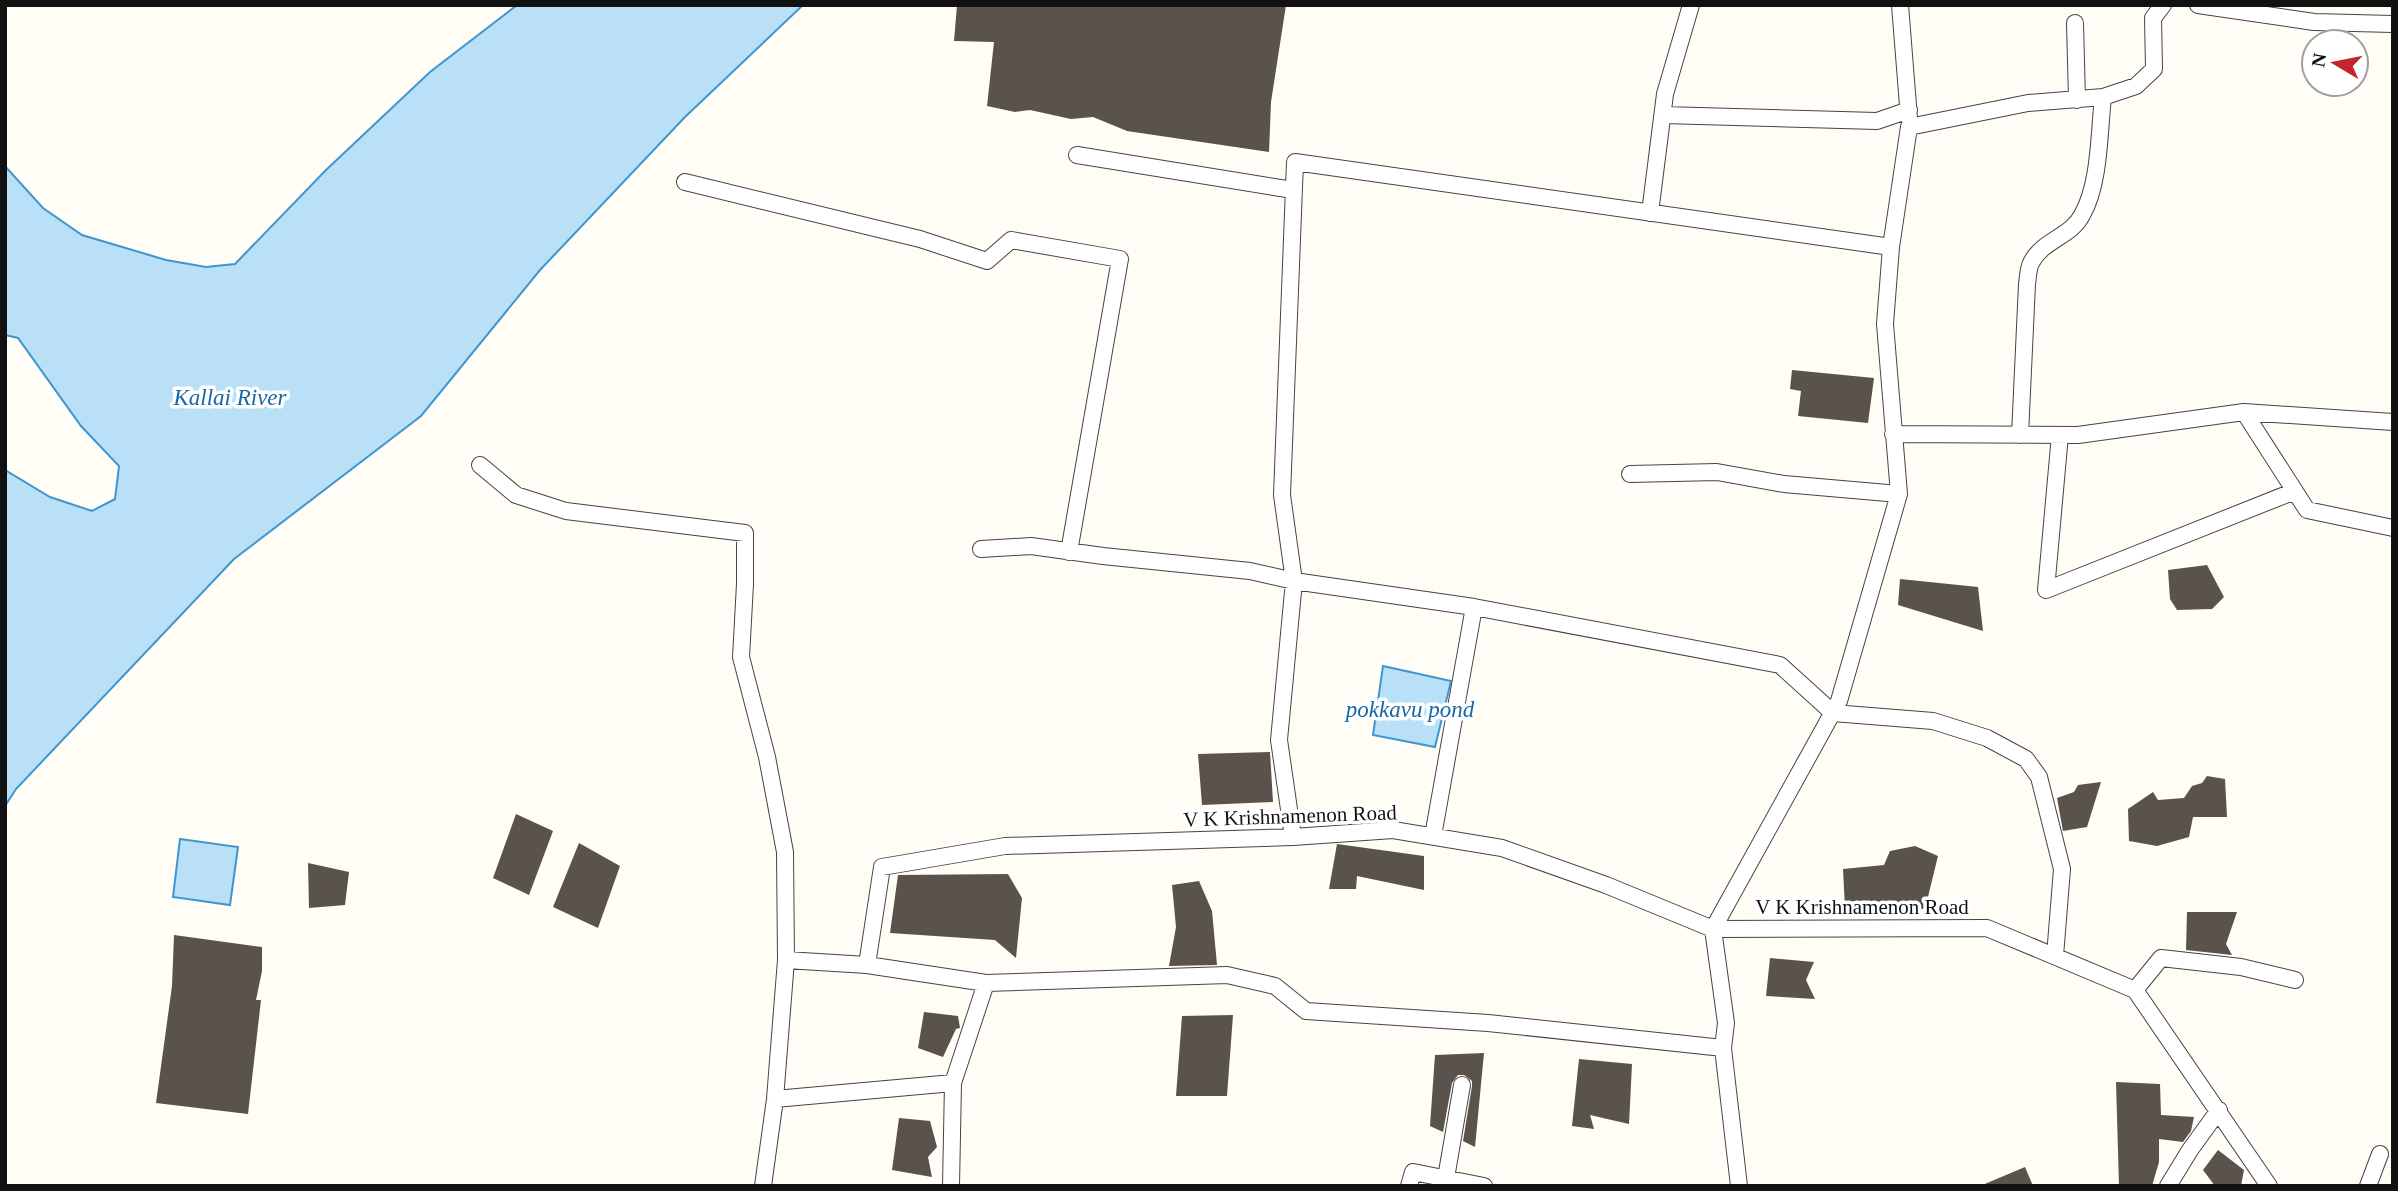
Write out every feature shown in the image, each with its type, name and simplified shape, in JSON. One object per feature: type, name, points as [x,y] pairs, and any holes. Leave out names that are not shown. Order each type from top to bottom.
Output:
[{"type":"street","points":[[1650,213],[1665,94],[1691,5]]},
{"type":"street","points":[[1739,1186],[1723,1048],[1726,1023],[1713,929],[1839,702],[1899,494],[1885,324],[1891,247],[1909,127],[1900,5]]},
{"type":"street","points":[[1909,127],[2028,103],[2103,97],[2136,86],[2154,69],[2154,18],[2163,5]]},
{"type":"street","points":[[2198,5],[2314,22],[2393,24]]},
{"type":"street","points":[[2075,23],[2077,100]]},
{"type":"street","points":[[2020,435],[2030,265],[2046,245],[2075,228],[2084,213],[2093,185],[2103,97]]},
{"type":"street","points":[[1663,115],[1877,121],[1909,110]]},
{"type":"street","points":[[1077,155],[1293,190]]},
{"type":"street","points":[[1293,837],[1279,740],[1294,581],[1282,495],[1295,162],[1891,247]]},
{"type":"street","points":[[685,182],[920,239],[987,261],[1011,240],[1119,259],[1069,552]]},
{"type":"street","points":[[1894,434],[2078,435],[2244,412],[2393,422]]},
{"type":"street","points":[[2244,412],[2307,510],[2393,528]]},
{"type":"street","points":[[2060,435],[2046,590],[2295,491]]},
{"type":"street","points":[[480,465],[516,495],[566,511],[745,533],[741,657],[767,757],[785,852],[786,960],[775,1099],[763,1186]]},
{"type":"street","points":[[1630,474],[1717,472],[1784,484],[1899,494]]},
{"type":"street","points":[[981,549],[1031,547],[1251,571],[1294,581],[1474,607],[1780,665],[1833,713],[1933,721],[1987,738],[2026,759],[2039,777],[2062,869],[2055,956]]},
{"type":"street","points":[[1433,836],[1474,607]]},
{"type":"street","name":"V K Krishnamenon Road","points":[[867,965],[882,867],[1005,846],[1293,837],[1393,830],[1502,848],[1606,885],[1713,929],[1987,928],[2135,990]]},
{"type":"street","points":[[2269,1186],[2135,990],[2161,958],[2241,967],[2295,980]]},
{"type":"street","points":[[786,960],[867,965],[986,983],[1227,975],[1275,986],[1306,1011],[1488,1023],[1723,1048]]},
{"type":"street","points":[[951,1186],[954,1083],[986,983]]},
{"type":"street","points":[[775,1099],[954,1083]]},
{"type":"street","points":[[1446,1178],[1462,1085]]},
{"type":"street","points":[[2168,1186],[2219,1110]]},
{"type":"street","points":[[2368,1186],[2380,1154]]},
{"type":"street","points":[[1409,1186],[1413,1172],[1484,1186]]},
{"type":"water","name":"Kallai River","points":[[517,5],[803,5],[685,117],[540,270],[421,416],[234,559],[16,789],[5,806],[5,470],[50,497],[92,511],[115,499],[119,466],[81,426],[18,338],[5,335],[5,166],[43,208],[82,235],[166,260],[206,267],[235,264],[326,170],[430,72]]},
{"type":"water","name":"pokkavu pond","points":[[1383,666],[1451,681],[1435,747],[1373,735]]},
{"type":"water","points":[[180,839],[238,847],[230,905],[173,897]]},
{"type":"building","points":[[957,5],[1286,5],[1271,102],[1269,152],[1127,131],[1093,117],[1071,119],[1030,110],[1015,112],[987,106],[994,42],[954,41]]},
{"type":"building","points":[[1792,370],[1874,378],[1868,423],[1798,416],[1801,391],[1790,389]]},
{"type":"building","points":[[2207,565],[2224,597],[2212,609],[2177,610],[2170,599],[2168,570]]},
{"type":"building","points":[[1900,579],[1978,587],[1983,631],[1898,605]]},
{"type":"building","points":[[1270,752],[1273,802],[1202,805],[1198,754]]},
{"type":"building","points":[[2207,776],[2225,779],[2227,817],[2193,817],[2189,837],[2157,846],[2129,841],[2128,809],[2153,792],[2158,800],[2184,798],[2192,786],[2202,783]]},
{"type":"building","points":[[2101,782],[2087,827],[2063,831],[2057,798],[2074,792],[2078,785]]},
{"type":"building","points":[[516,814],[553,831],[529,895],[493,878]]},
{"type":"building","points":[[579,843],[620,866],[598,928],[553,907]]},
{"type":"building","points":[[1337,844],[1424,856],[1424,890],[1357,876],[1356,889],[1329,889]]},
{"type":"building","points":[[1915,846],[1938,856],[1925,909],[1845,909],[1843,869],[1884,865],[1890,851]]},
{"type":"building","points":[[308,863],[349,872],[345,905],[309,908]]},
{"type":"building","points":[[1008,874],[1022,898],[1016,958],[995,940],[890,933],[898,875]]},
{"type":"building","points":[[1199,881],[1212,911],[1217,965],[1169,966],[1176,927],[1172,885]]},
{"type":"building","points":[[2187,912],[2237,912],[2226,944],[2232,955],[2186,950]]},
{"type":"building","points":[[174,935],[262,947],[262,971],[256,1000],[261,1000],[248,1114],[156,1103],[172,986]]},
{"type":"building","points":[[1770,958],[1814,962],[1806,980],[1815,999],[1766,996]]},
{"type":"building","points":[[924,1012],[958,1016],[960,1028],[956,1029],[943,1057],[918,1048]]},
{"type":"building","points":[[1233,1015],[1227,1096],[1176,1096],[1182,1016]]},
{"type":"building","points":[[1484,1053],[1475,1147],[1463,1141],[1472,1086],[1472,1081],[1464,1075],[1458,1075],[1452,1083],[1443,1132],[1430,1126],[1435,1055]]},
{"type":"building","points":[[1579,1059],[1632,1064],[1629,1124],[1590,1115],[1594,1129],[1572,1126]]},
{"type":"building","points":[[2116,1082],[2160,1084],[2161,1115],[2194,1117],[2191,1131],[2183,1142],[2159,1139],[2159,1162],[2152,1186],[2119,1186]]},
{"type":"building","points":[[899,1118],[930,1121],[937,1147],[928,1157],[932,1177],[892,1170]]},
{"type":"building","points":[[2218,1150],[2244,1170],[2241,1186],[2215,1186],[2203,1170]]},
{"type":"building","points":[[2025,1167],[2033,1186],[1980,1186]]}]
